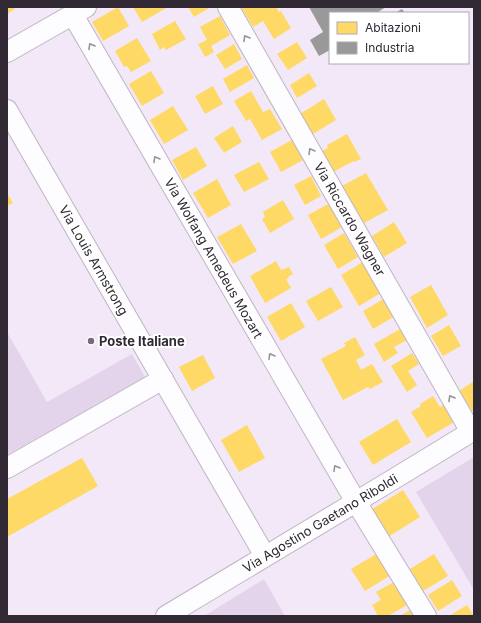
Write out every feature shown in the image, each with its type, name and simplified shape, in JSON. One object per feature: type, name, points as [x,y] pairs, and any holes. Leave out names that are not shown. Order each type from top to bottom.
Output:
[{"type":"street","name":"Via Riccardo Wagner","points":[[228,7],[472,431]]},
{"type":"street","points":[[7,52],[80,11]]},
{"type":"street","name":"Via Wolfang Amedeus Mozart","points":[[80,11],[356,502],[426,616]]},
{"type":"street","name":"Via Louis Armstrong","points":[[7,110],[265,556]]},
{"type":"street","points":[[7,468],[163,379]]},
{"type":"street","name":"Via Agostino Gaetano Riboldi","points":[[166,616],[472,431]]},
{"type":"shaded area","points":[[7,332],[47,402],[132,354],[145,377],[7,455]]},
{"type":"shaded area","points":[[474,457],[474,590],[416,492]]},
{"type":"shaded area","points":[[264,579],[285,616],[204,616]]},
{"type":"building: Abitazioni","points":[[7,7],[14,7],[15,9],[7,14]]},
{"type":"building: Abitazioni","points":[[118,7],[129,26],[103,41],[92,22]]},
{"type":"building: Abitazioni","points":[[133,7],[168,7],[142,22]]},
{"type":"building: Abitazioni","points":[[188,7],[211,7],[194,17]]},
{"type":"building: Abitazioni","points":[[241,7],[276,7],[279,12],[281,11],[291,28],[274,39],[263,21],[253,27]]},
{"type":"building: Abitazioni","points":[[220,16],[230,35],[211,46],[214,52],[205,57],[198,44],[207,40],[200,27]]},
{"type":"building: Abitazioni","points":[[175,21],[186,39],[166,50],[164,47],[160,50],[152,34]]},
{"type":"building: Abitazioni","points":[[137,38],[151,61],[131,72],[127,66],[124,67],[115,51]]},
{"type":"building: Abitazioni","points":[[297,42],[307,58],[288,70],[277,54]]},
{"type":"building: Abitazioni","points":[[234,44],[242,59],[225,69],[216,55]]},
{"type":"building: Abitazioni","points":[[247,65],[254,78],[230,92],[223,79]]},
{"type":"building: Abitazioni","points":[[151,71],[164,93],[142,106],[129,84]]},
{"type":"building: Abitazioni","points":[[309,73],[317,86],[297,98],[290,85]]},
{"type":"building: Abitazioni","points":[[213,86],[223,104],[205,114],[195,96]]},
{"type":"building: Abitazioni","points":[[251,91],[263,112],[270,109],[282,129],[262,140],[250,119],[246,121],[234,101]]},
{"type":"building: Abitazioni","points":[[324,99],[336,120],[313,134],[300,114]]},
{"type":"building: Abitazioni","points":[[173,106],[188,130],[164,144],[150,120]]},
{"type":"building: Abitazioni","points":[[233,126],[242,142],[224,153],[214,138]]},
{"type":"building: Abitazioni","points":[[347,134],[361,159],[333,172],[322,151],[328,148],[327,145]]},
{"type":"building: Abitazioni","points":[[292,140],[303,160],[281,172],[270,152]]},
{"type":"building: Abitazioni","points":[[196,147],[207,166],[183,180],[172,160]]},
{"type":"building: Abitazioni","points":[[259,162],[269,179],[244,192],[234,175]]},
{"type":"building: Abitazioni","points":[[366,173],[388,210],[364,223],[342,186]]},
{"type":"building: Abitazioni","points":[[311,176],[321,196],[305,205],[294,185]]},
{"type":"building: Abitazioni","points":[[217,179],[231,205],[208,218],[193,193]]},
{"type":"building: Abitazioni","points":[[7,193],[13,203],[7,206]]},
{"type":"building: Abitazioni","points":[[283,200],[294,219],[270,233],[262,219],[265,217],[263,212]]},
{"type":"building: Abitazioni","points":[[330,203],[344,226],[321,239],[308,215]]},
{"type":"building: Abitazioni","points":[[394,222],[407,243],[384,257],[372,236]]},
{"type":"building: Abitazioni","points":[[241,224],[257,251],[233,264],[217,237]]},
{"type":"building: Abitazioni","points":[[344,233],[358,257],[338,269],[324,245]]},
{"type":"building: Abitazioni","points":[[276,261],[281,270],[289,267],[293,274],[286,279],[291,288],[265,303],[250,276]]},
{"type":"building: Abitazioni","points":[[363,262],[381,293],[359,306],[341,275]]},
{"type":"building: Abitazioni","points":[[431,285],[448,315],[427,328],[410,297]]},
{"type":"building: Abitazioni","points":[[331,287],[343,307],[318,321],[306,301]]},
{"type":"building: Abitazioni","points":[[387,297],[395,316],[373,329],[363,311]]},
{"type":"building: Abitazioni","points":[[291,303],[305,327],[281,341],[267,317]]},
{"type":"building: Abitazioni","points":[[449,325],[461,346],[443,356],[431,336]]},
{"type":"building: Abitazioni","points":[[400,329],[407,340],[394,347],[398,353],[384,362],[374,344]]},
{"type":"building: Abitazioni","points":[[355,337],[365,355],[356,360],[361,370],[372,364],[383,382],[370,389],[368,387],[343,400],[321,359],[346,346],[344,343]]},
{"type":"building: Abitazioni","points":[[412,353],[419,364],[408,371],[417,385],[407,392],[391,366]]},
{"type":"building: Abitazioni","points":[[203,355],[215,378],[192,391],[179,367]]},
{"type":"building: Abitazioni","points":[[474,381],[474,410],[472,411],[459,391]]},
{"type":"building: Abitazioni","points":[[433,396],[440,407],[446,403],[456,421],[427,438],[411,412]]},
{"type":"building: Abitazioni","points":[[397,419],[411,442],[373,465],[359,442]]},
{"type":"building: Abitazioni","points":[[247,425],[265,458],[239,472],[221,440]]},
{"type":"building: Abitazioni","points":[[82,458],[98,486],[7,537],[7,499]]},
{"type":"building: Abitazioni","points":[[403,490],[420,517],[388,537],[371,510]]},
{"type":"building: Abitazioni","points":[[378,553],[391,575],[365,591],[351,569]]},
{"type":"building: Abitazioni","points":[[434,554],[448,576],[423,591],[410,569]]},
{"type":"building: Abitazioni","points":[[452,580],[462,596],[438,611],[428,595]]},
{"type":"building: Abitazioni","points":[[394,582],[407,605],[388,616],[378,616],[372,605],[381,600],[376,592]]},
{"type":"building: Abitazioni","points":[[467,605],[474,616],[449,616]]},
{"type":"building: Abitazioni","points":[[413,608],[418,616],[400,616]]},
{"type":"building: Industria","points":[[309,7],[386,7],[378,12],[329,12],[329,51],[319,56],[310,40],[323,32]]},
{"type":"building: Industria","points":[[402,9],[404,12],[397,12]]},
{"type":"place","name":"Poste Italiane","points":[[91,341]]}]
